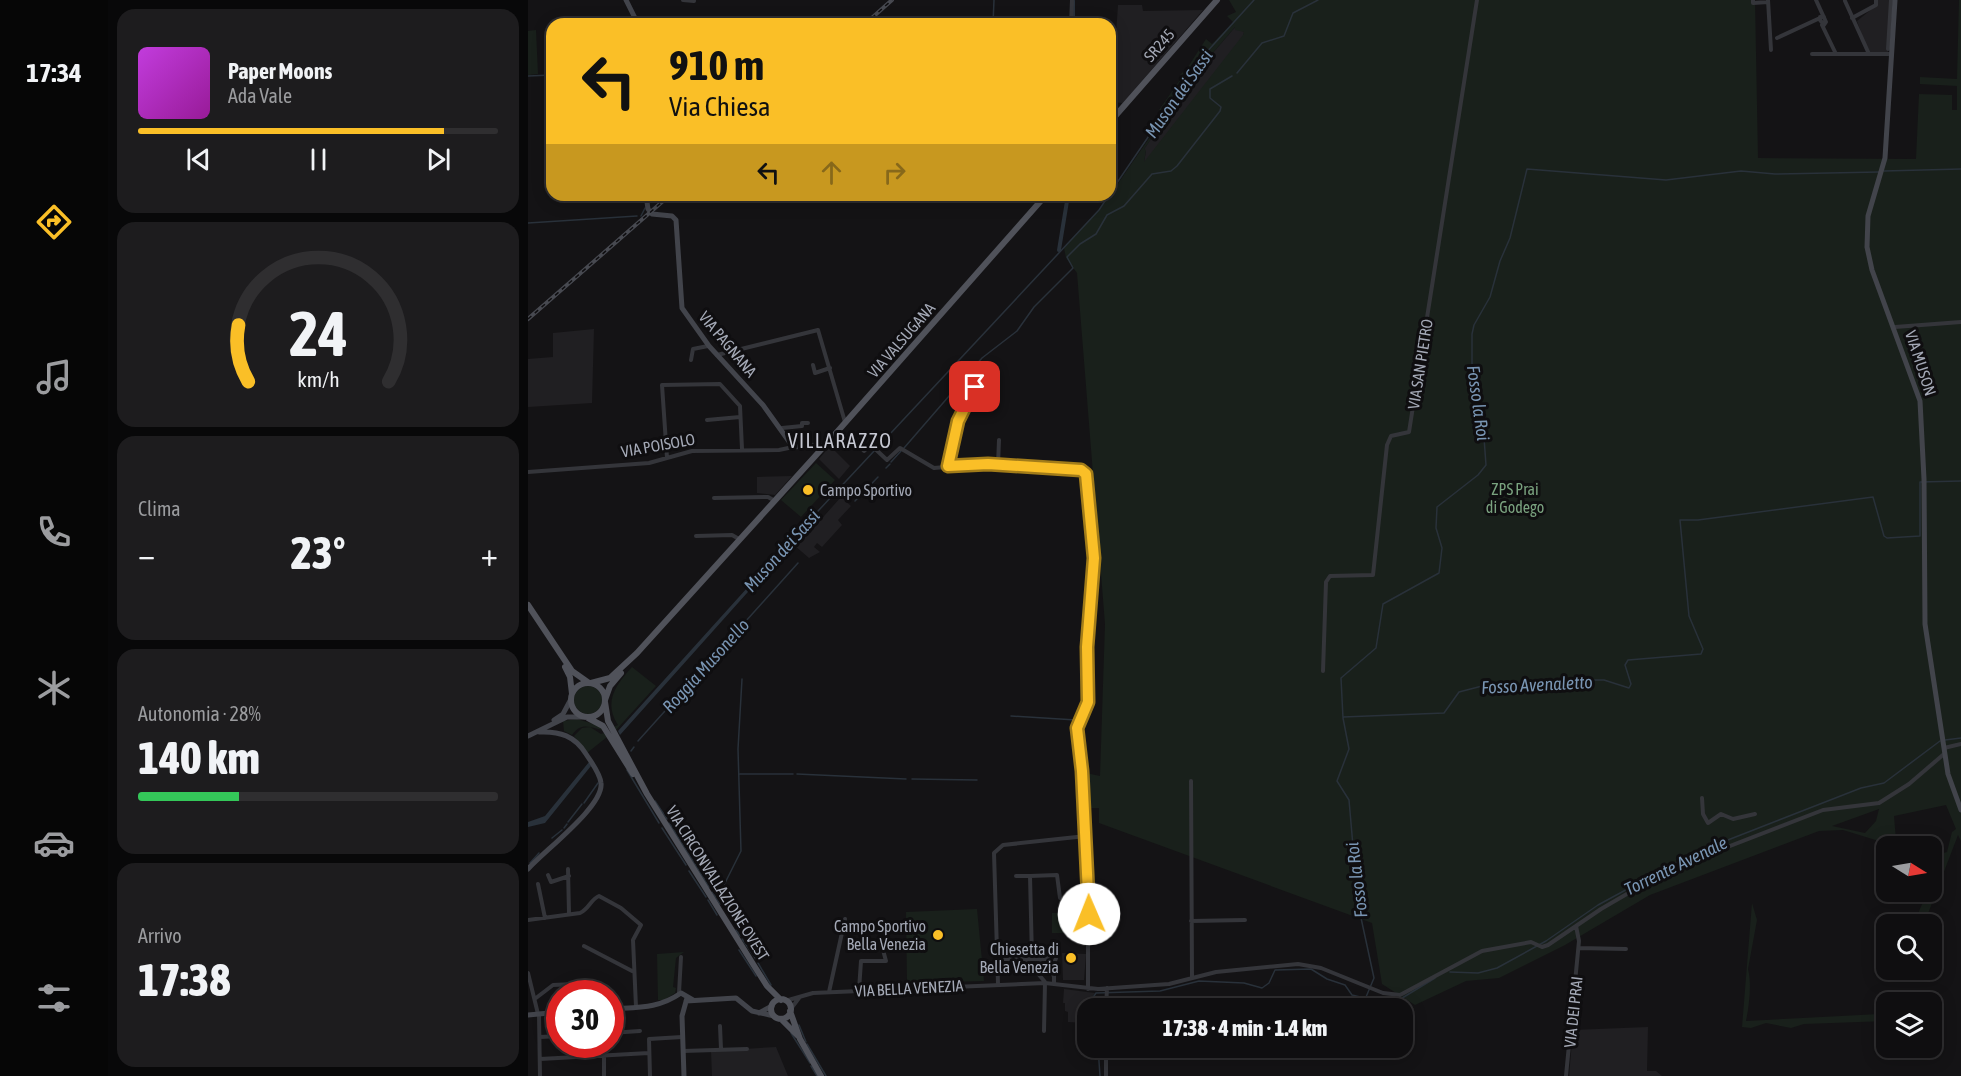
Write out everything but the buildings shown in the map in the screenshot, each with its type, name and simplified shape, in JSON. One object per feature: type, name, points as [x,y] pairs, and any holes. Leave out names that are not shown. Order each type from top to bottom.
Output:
[{"type":"main road","points":[[626,0],[635,18]]},
{"type":"main road","name":"SR245","points":[[1116,115],[1216,0]]},
{"type":"main road","name":"VIA MUSON","points":[[1893,3],[1882,172],[1868,216],[1867,247],[1872,270],[1920,401],[1924,481],[1924,608],[1948,777],[1961,810]]},
{"type":"main road","name":"VIA PAGNANA","points":[[647,201],[648,209],[652,214],[672,216],[676,220],[682,308],[709,346],[782,428],[793,447]]},
{"type":"main road","name":"VIA VALSUGANA","points":[[605,701],[612,684],[637,653],[824,447],[1041,201]]},
{"type":"main road","name":"VIA POISOLO","points":[[793,447],[818,445],[824,447]]},
{"type":"main road","name":"VIA CIRCONVALLAZIONE OVEST","points":[[528,604],[570,677],[574,710],[583,717],[600,723],[612,733]]},
{"type":"main road","name":"VIA CIRCONVALLAZIONE OVEST","points":[[550,640],[572,671],[601,689],[612,733],[647,794],[767,986],[783,1000],[790,1011],[800,1039],[821,1076]]},
{"type":"main road","name":"VIA VALSUGANA","points":[[590,683],[610,678],[637,653]]},
{"type":"main road","points":[[568,736],[560,728],[571,697],[577,687],[590,683]]},
{"type":"main road","points":[[563,717],[554,724],[528,736],[563,717],[598,714],[605,701]]},
{"type":"main road","points":[[554,724],[556,732]]},
{"type":"main road","points":[[529,866],[581,820],[595,801],[601,784],[594,767],[578,742],[556,732],[539,732]]},
{"type":"main road","name":"VIA CIRCONVALLAZIONE OVEST","points":[[767,986],[777,1018],[800,1039]]},
{"type":"main road","points":[[682,997],[684,1076]]},
{"type":"main road","points":[[624,1008],[682,997],[694,1000],[736,998],[757,1013],[777,1018],[790,1011]]},
{"type":"main road","points":[[757,1013],[765,1012],[772,1005],[783,1000]]},
{"type":"main road","points":[[528,1015],[546,1013]]},
{"type":"street","points":[[683,0],[694,1]]},
{"type":"street","points":[[1071,18],[1072,0]]},
{"type":"street","name":"VIA SAN PIETRO","points":[[1323,671],[1326,582],[1330,576],[1373,575],[1387,445],[1391,436],[1409,432],[1477,0]]},
{"type":"street","points":[[1753,0],[1753,3],[1768,1],[1771,50]]},
{"type":"street","points":[[1816,0],[1823,26],[1836,54]]},
{"type":"street","points":[[1845,0],[1869,54]]},
{"type":"street","points":[[1852,18],[1880,3],[1893,3]]},
{"type":"street","points":[[1777,38],[1822,16]]},
{"type":"street","points":[[1812,54],[1890,52]]},
{"type":"street","points":[[1894,327],[1961,322]]},
{"type":"street","points":[[717,355],[818,330],[845,423]]},
{"type":"street","points":[[691,360],[693,349],[709,346]]},
{"type":"street","points":[[813,365],[815,373],[830,368]]},
{"type":"street","points":[[667,458],[662,385],[720,384],[740,406],[742,449]]},
{"type":"street","points":[[948,466],[958,421],[975,387]]},
{"type":"street","points":[[706,420],[740,417]]},
{"type":"street","points":[[782,428],[802,426],[802,423],[808,423]]},
{"type":"street","points":[[837,432],[856,442],[864,451],[874,448],[884,432]]},
{"type":"street","points":[[998,465],[999,440]]},
{"type":"street","name":"VIA POISOLO","points":[[529,470],[637,464],[692,451],[779,450],[793,447]]},
{"type":"street","points":[[874,448],[887,460],[900,448],[930,467],[998,465],[1084,471],[1094,564],[1087,647],[1088,702],[1077,728],[1086,836],[1088,988]]},
{"type":"street","points":[[714,498],[768,497],[775,501]]},
{"type":"street","points":[[696,536],[732,535],[740,540]]},
{"type":"street","points":[[1944,751],[1961,744]]},
{"type":"street","name":"VIA BELLA VENEZIA","points":[[783,1000],[805,994],[829,992],[998,984],[1054,983],[1106,991],[1169,984],[1222,971],[1305,964],[1321,968],[1369,988],[1400,995],[1477,953],[1531,942],[1548,945],[1668,870],[1823,810],[1880,802],[1908,784],[1944,751]]},
{"type":"street","points":[[1191,781],[1192,979]]},
{"type":"street","points":[[1702,798],[1703,814],[1708,823],[1721,814],[1733,819],[1755,814]]},
{"type":"street","points":[[998,984],[993,860],[998,848],[1003,845],[1086,836]]},
{"type":"street","points":[[568,869],[569,914]]},
{"type":"street","points":[[548,875],[551,882],[569,876]]},
{"type":"street","points":[[1016,876],[1057,875],[1060,898]]},
{"type":"street","points":[[1030,876],[1034,958],[1054,976]]},
{"type":"street","points":[[538,884],[545,918]]},
{"type":"street","points":[[528,920],[578,913],[588,909],[594,898],[602,896],[639,922],[640,928],[633,940],[636,1007]]},
{"type":"street","points":[[829,992],[845,919]]},
{"type":"street","points":[[1191,921],[1245,920]]},
{"type":"street","name":"VIA DEI PRAI","points":[[1566,1076],[1579,948],[1576,926]]},
{"type":"street","points":[[585,946],[635,972]]},
{"type":"street","points":[[1579,948],[1626,950]]},
{"type":"street","points":[[859,990],[861,961],[886,961],[883,950]]},
{"type":"street","points":[[681,957],[682,997]]},
{"type":"street","points":[[1025,958],[1045,983],[1044,1030]]},
{"type":"street","points":[[997,959],[1048,959],[1054,962],[1054,983]]},
{"type":"street","points":[[528,973],[536,998],[538,1014],[540,1076]]},
{"type":"street","points":[[536,998],[546,990]]},
{"type":"street","points":[[1106,991],[1106,998]]},
{"type":"street","points":[[790,1011],[797,1000],[805,994]]},
{"type":"street","points":[[720,1026],[721,1049]]},
{"type":"street","points":[[624,1032],[640,1031]]},
{"type":"street","points":[[540,1037],[546,1037]]},
{"type":"street","points":[[650,1076],[651,1038],[682,1037]]},
{"type":"street","points":[[683,1051],[747,1049]]},
{"type":"street","points":[[624,1055],[649,1053]]},
{"type":"street","points":[[540,1059],[561,1058]]},
{"type":"street","points":[[604,1058],[604,1076]]},
{"type":"street","points":[[1106,1058],[1106,1076]]},
{"type":"shaded area","points":[[1877,0],[1891,0],[1888,53],[1869,55],[1857,21],[1878,4]]},
{"type":"shaded area","points":[[1118,5],[1142,5],[1143,11],[1203,10],[1123,103],[1116,102]]},
{"type":"shaded area","points":[[1236,26],[1244,32],[1241,44],[1151,164],[1144,162],[1146,151],[1144,149],[1205,62]]},
{"type":"shaded area","points":[[649,212],[650,214],[528,322],[528,318]]},
{"type":"shaded area","points":[[594,329],[592,403],[528,407],[528,359],[553,357],[553,333]]},
{"type":"shaded area","points":[[830,446],[850,466],[839,479],[819,459]]},
{"type":"shaded area","points":[[792,476],[775,495],[757,493],[757,477]]},
{"type":"shaded area","points":[[841,497],[851,506],[838,520],[842,525],[822,547],[817,543],[814,547],[820,552],[809,558],[794,545],[809,525],[817,524]]},
{"type":"shaded area","points":[[1062,953],[1086,954],[1084,980],[1063,980]]},
{"type":"shaded area","points":[[1064,989],[1095,993],[1092,998],[1077,998],[1077,1022],[1068,1022],[1068,1012],[1065,1011],[1065,1003],[1063,1003]]},
{"type":"shaded area","points":[[1648,1027],[1647,1071],[1656,1071],[1662,1076],[1569,1076],[1573,1030]]},
{"type":"shaded area","points":[[776,1047],[788,1076],[712,1076],[711,1051]]},
{"type":"green space","name":"ZPS Prai di Godego","points":[[1229,0],[1755,0],[1758,158],[1916,159],[1919,94],[1952,95],[1952,110],[1957,110],[1957,86],[1920,84],[1920,77],[1957,79],[1959,0],[1961,0],[1961,841],[1958,835],[1942,877],[1942,853],[1947,852],[1952,832],[1956,829],[1946,805],[1894,816],[1896,836],[1876,836],[1876,840],[1843,830],[1819,831],[1650,895],[1565,945],[1499,978],[1466,981],[1415,1005],[1413,998],[1404,998],[1382,984],[1372,923],[1099,823],[1099,808],[1086,808],[1086,773],[1100,776],[1105,624],[1077,273],[1066,258],[1064,248],[1106,201],[1116,201],[1116,186],[1168,111],[1159,110],[1182,77],[1180,75],[1188,67],[1206,39],[1212,44],[1233,22],[1227,16],[1236,12]],"holes":[[[1235,27],[1235,30],[1244,32],[1243,35],[1144,162],[1146,150],[1144,149],[1205,62]],[[1879,809],[1876,821],[1865,833],[1832,826]]]},
{"type":"green space","points":[[536,30],[538,74],[528,75],[528,31]]},
{"type":"green space","name":"Campo Sportivo","points":[[816,463],[835,480],[801,517],[781,500]]},
{"type":"green space","points":[[632,667],[656,686],[616,730],[614,727],[618,725],[612,708],[613,694]]},
{"type":"green space","points":[[588,686],[598,690],[602,700],[598,710],[588,714],[578,710],[574,700],[578,690]]},
{"type":"green space","points":[[577,719],[597,725],[604,730],[587,726],[576,730],[572,735],[564,731],[563,721]]},
{"type":"green space","points":[[590,727],[601,734],[604,733],[607,737],[587,753],[574,736],[582,728]]},
{"type":"green space","name":"ZPS Prai di Godego","points":[[1923,902],[1932,902],[1928,914],[1918,914]]},
{"type":"green space","points":[[1752,903],[1757,920],[1748,969],[1750,988],[1746,1021],[1876,1014],[1876,1021],[1804,1024],[1791,1028],[1766,1023],[1751,1028],[1742,1027]]},
{"type":"green space","points":[[977,909],[984,981],[907,983],[906,912]]},
{"type":"green space","points":[[1052,913],[1080,913],[1081,933],[1052,933]]},
{"type":"green space","points":[[684,952],[676,958],[673,987],[676,988],[675,993],[664,1000],[658,1000],[657,954]]},
{"type":"water","points":[[804,525],[806,527],[620,735],[618,731]]},
{"type":"water","points":[[589,762],[591,766],[545,823],[528,827],[528,822],[545,816]]},
{"type":"waterway","points":[[993,18],[994,0]]},
{"type":"waterway","name":"Muson dei Sassi","points":[[1116,184],[1204,55],[1254,0]]},
{"type":"waterway","name":"Roggia Musonello","points":[[1237,73],[1262,43],[1284,36],[1293,13],[1318,0]]},
{"type":"waterway","points":[[1073,1],[1073,18]]},
{"type":"waterway","points":[[528,76],[546,75]]},
{"type":"waterway","name":"Roggia Musonello","points":[[904,448],[982,358],[1017,331],[1034,307],[1073,268],[1067,257],[1080,244],[1096,234],[1107,215],[1124,206],[1152,174],[1171,171],[1177,166],[1220,111],[1221,107],[1210,98],[1210,89],[1232,76]]},
{"type":"waterway","name":"Fosso la Roi","points":[[1366,997],[1374,978],[1358,904],[1349,800],[1337,781],[1349,749],[1343,718],[1341,678],[1376,648],[1383,604],[1439,573],[1442,548],[1436,528],[1437,507],[1478,475],[1486,465],[1483,424],[1472,377],[1472,334],[1474,325],[1490,297],[1500,261],[1510,238],[1527,169],[1666,180],[1741,171],[1775,174],[1879,172]]},
{"type":"waterway","name":"Fosso la Roi","points":[[1884,171],[1961,169]]},
{"type":"waterway","points":[[1059,250],[1067,201]]},
{"type":"waterway","name":"Muson dei Sassi","points":[[805,525],[1105,201]]},
{"type":"waterway","points":[[641,216],[645,208]]},
{"type":"waterway","points":[[528,223],[637,216]]},
{"type":"waterway","points":[[891,462],[901,451]]},
{"type":"waterway","name":"Roggia Musonello","points":[[886,468],[890,464]]},
{"type":"waterway","name":"Roggia Musonello","points":[[855,501],[878,477]]},
{"type":"waterway","name":"Fosso Avenaletto","points":[[1343,717],[1444,713],[1459,692],[1486,685],[1514,685],[1534,689],[1604,680],[1629,688],[1631,684],[1625,665],[1628,660],[1701,654],[1703,649],[1689,616],[1680,520],[1698,520],[1873,497],[1884,536],[1887,538],[1920,536],[1920,482],[1961,481]]},
{"type":"waterway","name":"Roggia Musonello","points":[[638,741],[798,563]]},
{"type":"waterway","points":[[1084,655],[1085,705]]},
{"type":"waterway","points":[[717,899],[741,851],[738,749],[742,679]]},
{"type":"waterway","points":[[1077,715],[1083,709]]},
{"type":"waterway","points":[[1011,716],[1076,720]]},
{"type":"waterway","points":[[1074,731],[1080,770]]},
{"type":"waterway","points":[[1945,740],[1961,738]]},
{"type":"waterway","name":"Torrente Avenale","points":[[1450,972],[1478,973],[1497,968],[1546,941],[1598,905],[1692,854],[1861,788],[1884,783],[1940,741]]},
{"type":"waterway","name":"Roggia Musonello","points":[[631,751],[634,747]]},
{"type":"waterway","points":[[627,770],[659,823]]},
{"type":"waterway","points":[[740,774],[793,774]]},
{"type":"waterway","points":[[797,774],[906,779]]},
{"type":"waterway","points":[[912,779],[977,780]]},
{"type":"waterway","name":"Roggia Musonello","points":[[584,803],[598,783]]},
{"type":"waterway","points":[[655,801],[667,819]]},
{"type":"waterway","name":"Roggia Musonello","points":[[568,822],[582,804]]},
{"type":"waterway","points":[[669,823],[709,887]]},
{"type":"waterway","name":"Roggia Musonello","points":[[564,828],[567,824]]},
{"type":"waterway","points":[[662,828],[686,865]]},
{"type":"waterway","name":"Roggia Musonello","points":[[552,838],[562,830]]},
{"type":"waterway","name":"Roggia Musonello","points":[[530,863],[539,853]]},
{"type":"waterway","points":[[689,871],[706,897]]},
{"type":"waterway","points":[[712,892],[720,904]]},
{"type":"waterway","points":[[708,900],[717,915]]},
{"type":"waterway","points":[[736,930],[740,936]]},
{"type":"waterway","points":[[742,939],[756,959]]},
{"type":"waterway","points":[[739,950],[756,976]]},
{"type":"waterway","points":[[758,963],[771,985]]},
{"type":"waterway","name":"Torrente Avenale","points":[[1093,998],[1096,993],[1160,991],[1199,981],[1244,983],[1262,988],[1269,983],[1275,970],[1311,969],[1327,979],[1345,985],[1352,995],[1364,998]]},
{"type":"waterway","name":"Torrente Avenale","points":[[1402,998],[1435,978]]},
{"type":"waterway","points":[[799,1025],[806,1042]]},
{"type":"waterway","points":[[791,1033],[810,1063]]},
{"type":"waterway","points":[[807,1044],[826,1076]]},
{"type":"waterway","name":"Torrente Avenale","points":[[1099,1058],[1100,1076]]},
{"type":"waterway","points":[[811,1066],[817,1076]]},
{"type":"railway","points":[[872,18],[892,0]]},
{"type":"railway","points":[[528,319],[663,201]]},
{"type":"place","name":"Campo Sportivo","points":[[808,490]]},
{"type":"place","name":"Campo Sportivo Bella Venezia","points":[[938,935]]},
{"type":"place","name":"Chiesetta di Bella Venezia","points":[[1071,958]]},
{"type":"district","name":"VILLARAZZO","points":[[840,441]]},
{"type":"route","points":[[975,387],[958,421],[948,466],[988,464],[1081,470],[1086,474],[1094,558],[1087,647],[1088,702],[1078,720],[1077,735],[1082,771],[1089,914]]}]
